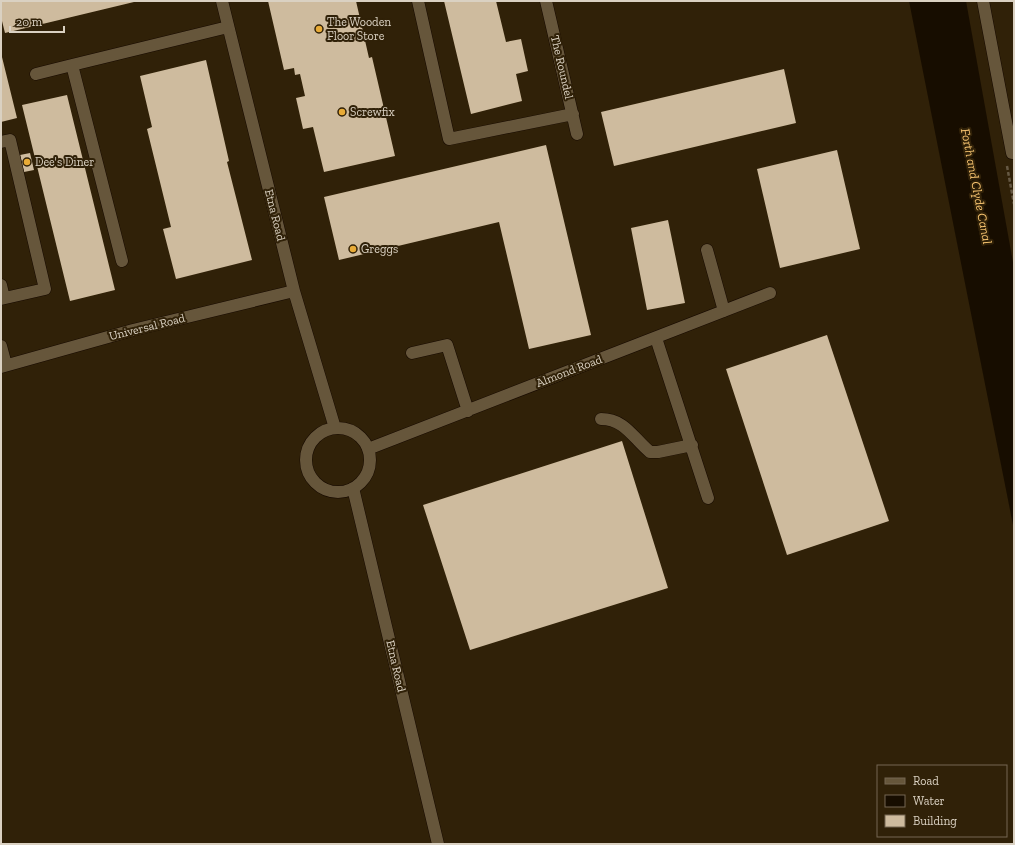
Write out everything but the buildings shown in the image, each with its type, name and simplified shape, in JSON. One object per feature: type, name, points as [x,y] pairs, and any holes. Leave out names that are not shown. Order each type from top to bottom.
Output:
[{"type":"street","name":"Etna Road","points":[[222,1],[294,291],[335,428]]},
{"type":"street","points":[[418,1],[450,139],[572,114]]},
{"type":"street","name":"The Roundel","points":[[546,1],[577,134]]},
{"type":"street","points":[[983,1],[1012,153],[1014,153]]},
{"type":"street","points":[[36,74],[228,27]]},
{"type":"street","points":[[72,65],[122,261]]},
{"type":"street","points":[[1,142],[10,140],[45,289],[3,299],[1,284]]},
{"type":"street","points":[[707,250],[724,311]]},
{"type":"street","name":"Universal Road","points":[[3,366],[133,330],[294,291]]},
{"type":"street","name":"Almond Road","points":[[368,449],[770,294]]},
{"type":"street","points":[[656,338],[708,498]]},
{"type":"street","points":[[412,354],[447,344],[468,411]]},
{"type":"street","points":[[1,346],[3,366]]},
{"type":"street","points":[[601,419],[611,419],[620,422],[650,452],[658,452],[692,445]]},
{"type":"street","points":[[335,428],[346,429],[356,433],[364,441],[368,449],[370,460],[368,471],[362,481],[353,488],[342,492],[331,491],[321,487],[313,480],[307,469],[306,458],[309,447],[315,438],[324,431],[335,428]]},
{"type":"street","name":"Etna Road","points":[[353,488],[438,844]]},
{"type":"water","name":"Forth and Clyde Canal","points":[[909,1],[966,1],[1014,268],[1014,530]]},
{"type":"place","name":"The Wooden Floor Store","points":[[319,29]]},
{"type":"place","name":"Screwfix","points":[[342,112]]},
{"type":"place","name":"Dee's Diner","points":[[27,162]]},
{"type":"place","name":"Greggs","points":[[353,249]]}]
